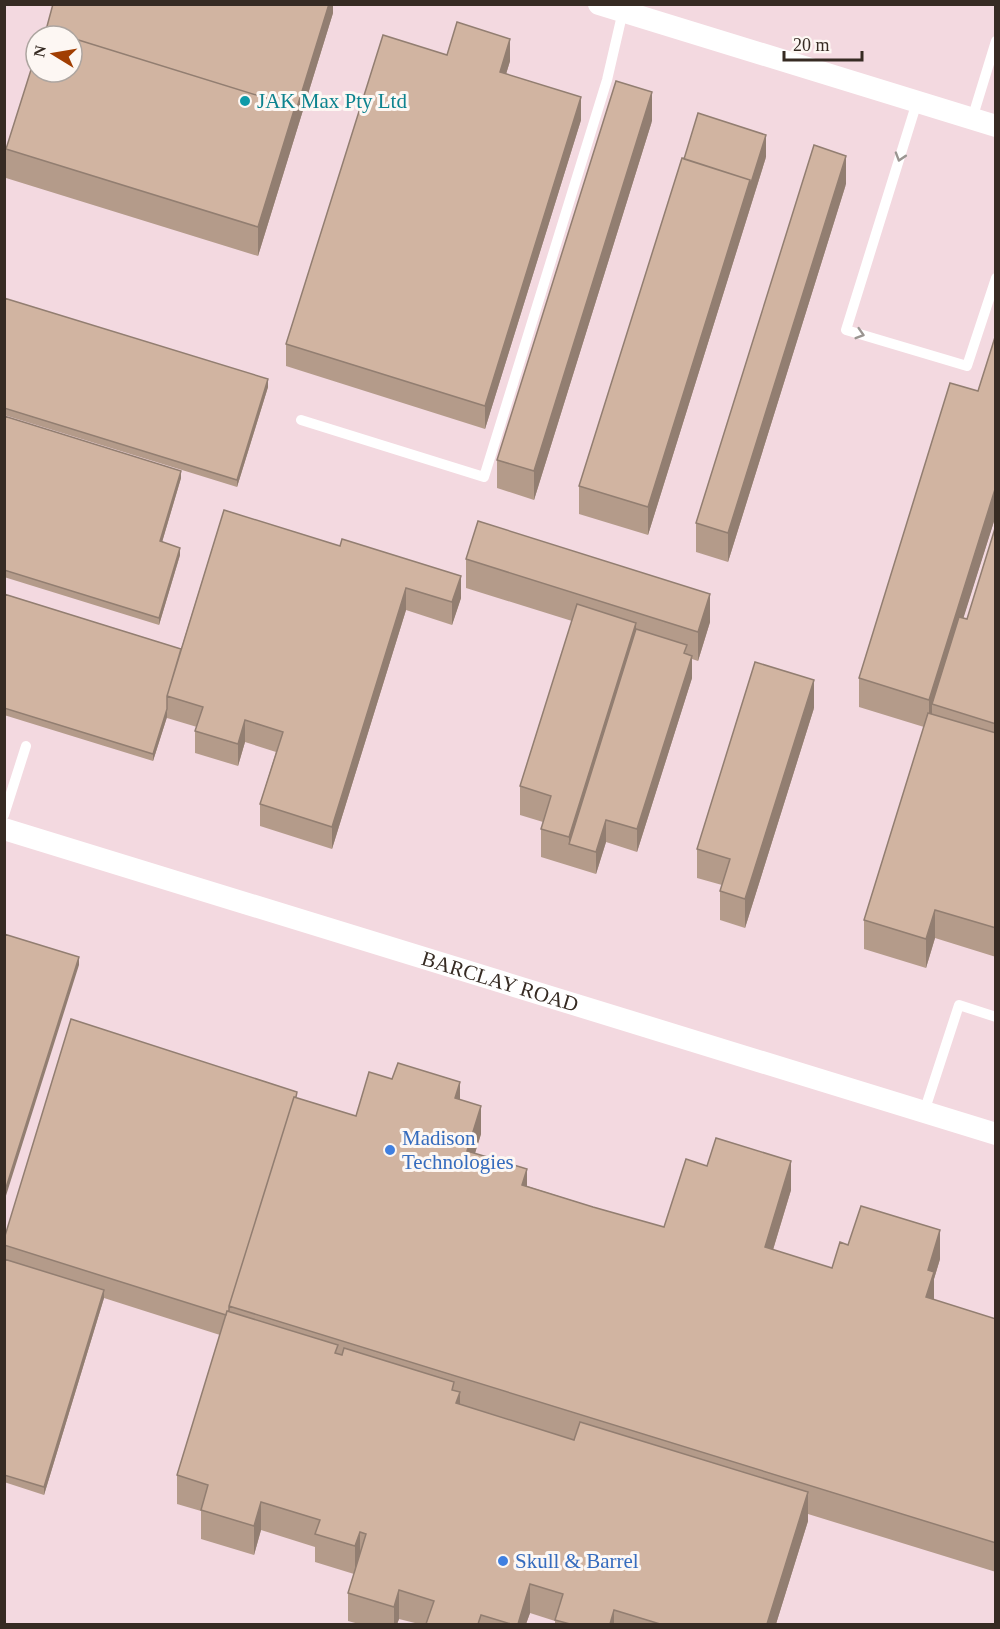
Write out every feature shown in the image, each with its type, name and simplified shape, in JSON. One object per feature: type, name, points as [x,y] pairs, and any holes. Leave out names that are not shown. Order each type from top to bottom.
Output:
[{"type":"street","points":[[599,4],[624,8],[996,126]]},
{"type":"street","name":"BARCLAY ROAD","points":[[4,829],[996,1134]]},
{"type":"lane","points":[[301,420],[484,477],[607,80],[624,8]]},
{"type":"lane","points":[[972,118],[996,41]]},
{"type":"lane","points":[[917,102],[846,330],[967,366],[996,278]]},
{"type":"lane","points":[[4,815],[26,746]]},
{"type":"lane","points":[[924,1112],[959,1005],[996,1017]]},
{"type":"shaded area","points":[[5,5],[995,5],[995,1624],[5,1624]]},
{"type":"building","name":"JAK Max Pty Ltd","points":[[53,4],[329,4],[295,114],[295,107],[84,42],[84,24],[48,24]]},
{"type":"building","points":[[457,22],[510,39],[500,72],[581,97],[485,406],[286,344],[383,35],[447,55]]},
{"type":"building","points":[[84,42],[295,107],[258,227],[6,149],[27,84],[84,84]]},
{"type":"building","points":[[616,81],[652,92],[534,471],[497,460]]},
{"type":"building","points":[[698,113],[766,135],[750,186],[750,180],[684,159]]},
{"type":"building","points":[[814,145],[846,156],[728,533],[696,523]]},
{"type":"building","points":[[682,158],[750,180],[648,507],[579,486]]},
{"type":"building","points":[[4,298],[268,379],[237,480],[4,408]]},
{"type":"building","points":[[996,334],[996,486],[929,700],[859,678],[950,383],[978,391]]},
{"type":"building","points":[[4,416],[181,471],[160,541],[180,548],[159,618],[4,570]]},
{"type":"building","points":[[224,510],[340,546],[342,539],[461,576],[452,602],[406,588],[332,827],[260,804],[283,732],[245,720],[238,744],[195,731],[203,707],[167,696]]},
{"type":"building","points":[[478,521],[710,594],[698,632],[466,559]]},
{"type":"building","points":[[996,525],[996,724],[932,704],[959,617],[967,619]]},
{"type":"building","points":[[4,594],[181,649],[167,696],[167,709],[153,754],[4,708]]},
{"type":"building","points":[[577,604],[636,623],[569,837],[541,829],[551,796],[520,786]]},
{"type":"building","points":[[636,629],[687,645],[684,653],[692,656],[637,829],[606,820],[596,852],[569,844]]},
{"type":"building","points":[[755,662],[814,680],[745,899],[720,891],[730,859],[697,849]]},
{"type":"building","points":[[928,713],[996,733],[996,928],[935,910],[926,939],[864,920]]},
{"type":"building","points":[[4,934],[79,957],[4,1194]]},
{"type":"building","points":[[71,1019],[297,1092],[226,1315],[4,1245]]},
{"type":"building","points":[[398,1063],[460,1082],[455,1098],[481,1106],[467,1151],[527,1169],[522,1185],[593,1207],[664,1227],[686,1159],[707,1166],[716,1138],[791,1161],[765,1247],[832,1268],[840,1242],[848,1245],[861,1206],[940,1230],[928,1270],[934,1272],[926,1297],[996,1319],[996,1543],[229,1306],[294,1097],[356,1116],[369,1072],[392,1079]]},
{"type":"building","points":[[4,1259],[104,1290],[44,1487],[4,1475]]},
{"type":"building","points":[[227,1311],[338,1345],[335,1353],[342,1355],[344,1348],[454,1382],[452,1390],[460,1392],[456,1403],[574,1440],[580,1422],[808,1492],[767,1624],[660,1624],[614,1610],[610,1624],[570,1624],[555,1620],[563,1594],[530,1584],[518,1624],[481,1615],[478,1624],[426,1624],[434,1601],[399,1590],[394,1607],[348,1593],[366,1534],[360,1532],[355,1546],[315,1534],[320,1520],[261,1502],[254,1526],[201,1510],[208,1485],[177,1475]]},
{"type":"place","name":"JAK Max Pty Ltd","points":[[245,101]]},
{"type":"place","name":"Madison Technologies","points":[[390,1150]]},
{"type":"place","name":"Skull & Barrel","points":[[503,1561]]}]
